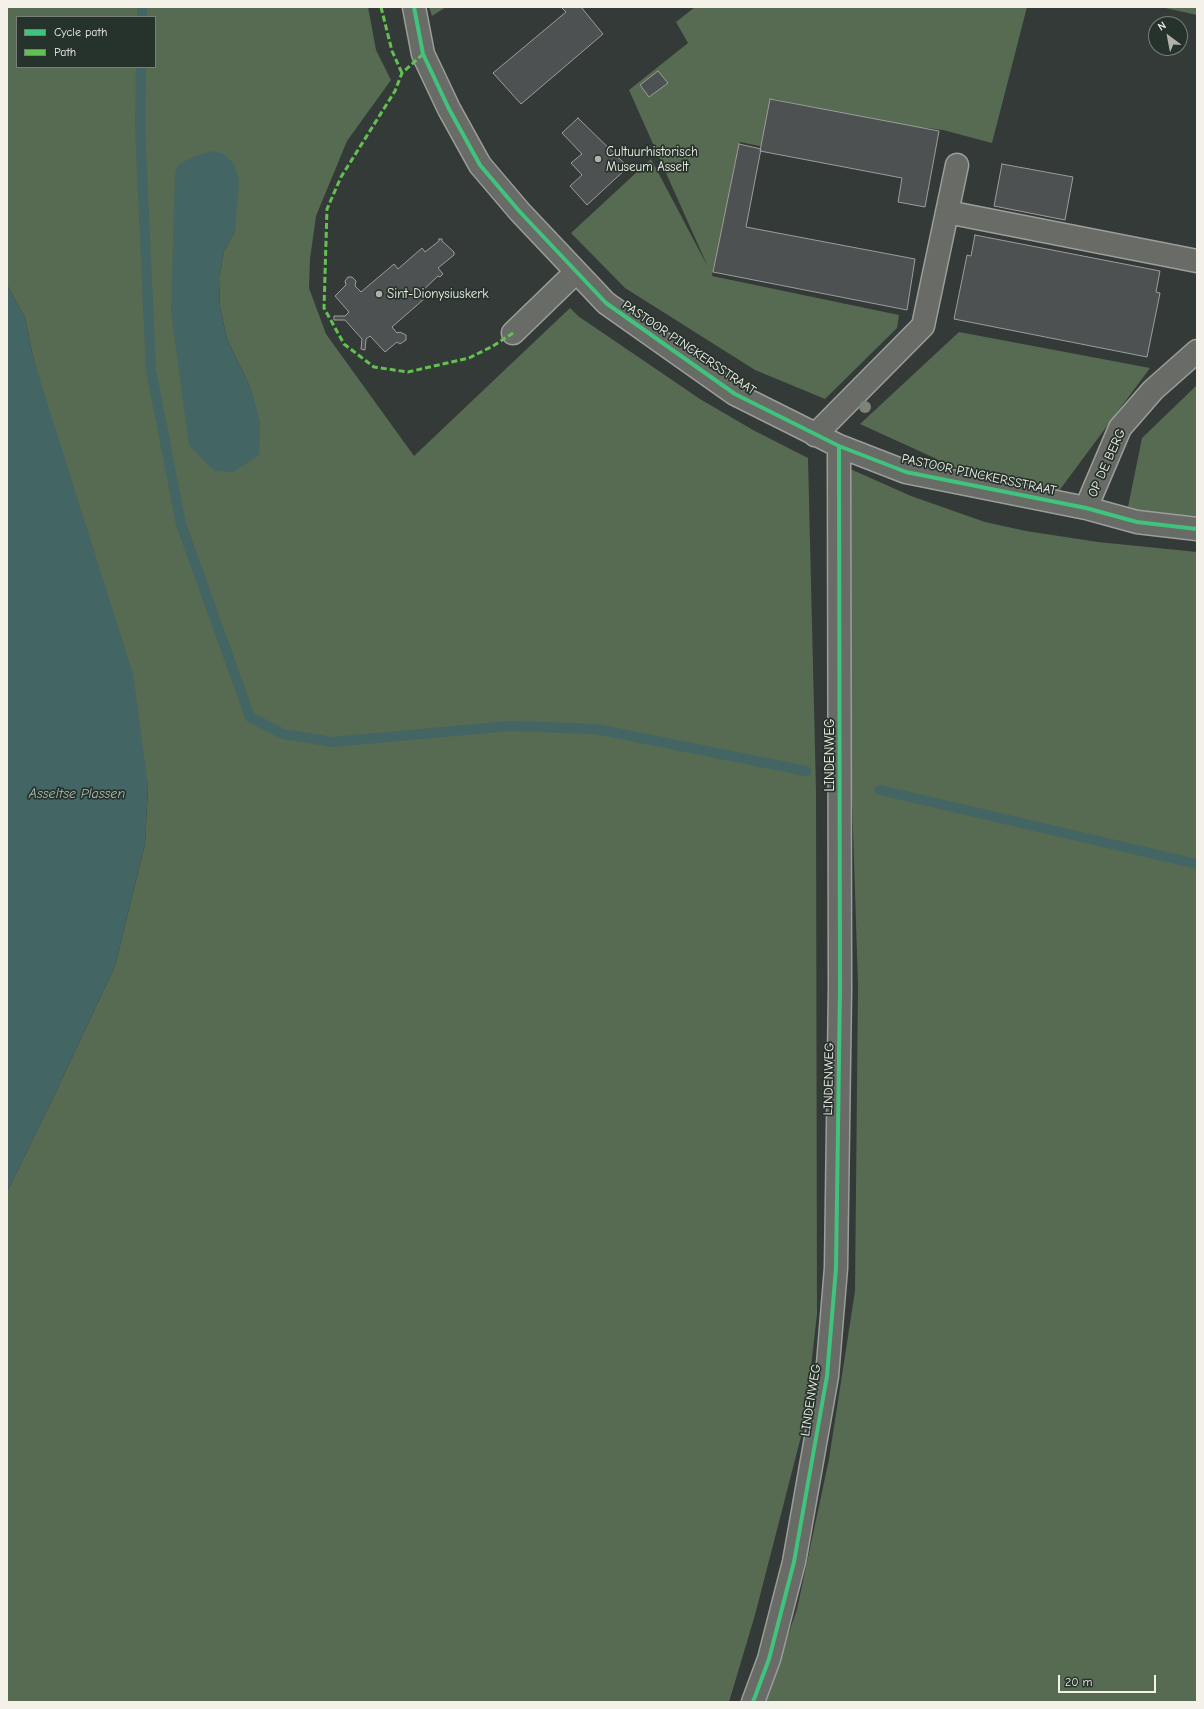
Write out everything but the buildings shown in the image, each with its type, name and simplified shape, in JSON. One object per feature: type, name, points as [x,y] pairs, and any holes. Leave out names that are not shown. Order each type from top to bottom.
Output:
[{"type":"street","name":"PASTOOR PINCKERSSTRAAT","points":[[418,9],[423,54],[449,109],[480,165],[520,212],[606,303],[735,394],[839,446],[906,472],[1086,508],[1137,522],[1197,529]]},
{"type":"street","points":[[815,435],[923,326],[957,165]]},
{"type":"street","points":[[947,212],[1197,261]]},
{"type":"street","points":[[513,333],[576,272]]},
{"type":"street","name":"OP DE BERG","points":[[1086,508],[1120,428],[1153,390],[1197,351]]},
{"type":"street","name":"LINDENWEG","points":[[753,1702],[769,1659],[794,1562],[827,1376],[836,1268],[840,989],[839,446]]},
{"type":"green space","points":[[7,7],[368,7],[376,50],[391,80],[347,141],[316,216],[310,259],[309,288],[326,334],[414,456],[570,308],[578,316],[700,399],[753,430],[808,458],[816,791],[817,1314],[805,1421],[755,1615],[729,1702],[7,1702],[7,1192],[115,966],[145,844],[148,786],[34,361],[25,318],[7,285]],"holes":[[[235,231],[224,251],[219,278],[220,307],[227,339],[251,389],[171,312]]]},
{"type":"green space","points":[[429,7],[446,7],[432,16]]},
{"type":"green space","points":[[695,7],[1027,7],[992,143],[943,130],[893,124],[774,99],[764,147],[740,142],[712,276],[899,315],[897,328],[825,399],[755,370],[625,288],[571,233],[651,159],[708,267],[629,90],[688,43],[676,22]]},
{"type":"green space","points":[[1161,7],[1197,7],[1197,15]]},
{"type":"green space","points":[[959,332],[1150,368],[1053,499],[963,471],[860,424]]},
{"type":"green space","points":[[1197,385],[1197,517],[1127,512],[1142,438]]},
{"type":"green space","points":[[848,468],[911,496],[985,522],[1026,531],[1098,542],[1197,552],[1197,1702],[765,1702],[797,1609],[829,1459],[855,1291],[858,985],[845,581]]},
{"type":"water","points":[[213,151],[224,154],[234,164],[239,179],[235,231],[224,251],[219,278],[220,307],[227,339],[251,389],[260,422],[259,455],[233,472],[214,471],[189,445],[171,312],[175,175],[178,165],[195,156]]},
{"type":"water","name":"Asseltse Plassen","points":[[7,285],[25,318],[34,361],[133,674],[148,786],[145,844],[115,966],[7,1192]]},
{"type":"waterway","points":[[142,7],[142,16]]},
{"type":"waterway","points":[[141,68],[140,128],[151,370],[181,524],[250,717],[283,734],[332,742],[510,726],[596,729],[806,771]]},
{"type":"waterway","points":[[880,790],[1197,864]]},
{"type":"marked path","points":[[381,7],[392,51],[402,73]]},
{"type":"marked path","points":[[423,54],[402,73],[395,91],[341,177],[327,209],[324,308],[344,344],[374,367],[408,372],[469,358],[493,346],[513,333]]},
{"type":"cycle path","points":[[414,7],[423,54],[449,109],[480,165],[520,212],[606,303],[735,394],[839,446],[906,472],[1086,508],[1137,522],[1197,529]]},
{"type":"cycle path","points":[[753,1702],[769,1659],[794,1562],[827,1376],[836,1268],[840,989],[839,446]]},
{"type":"place","name":"Cultuurhistorisch Museum Asselt","points":[[598,159]]},
{"type":"place","name":"Sint-Dionysiuskerk","points":[[379,294]]}]
